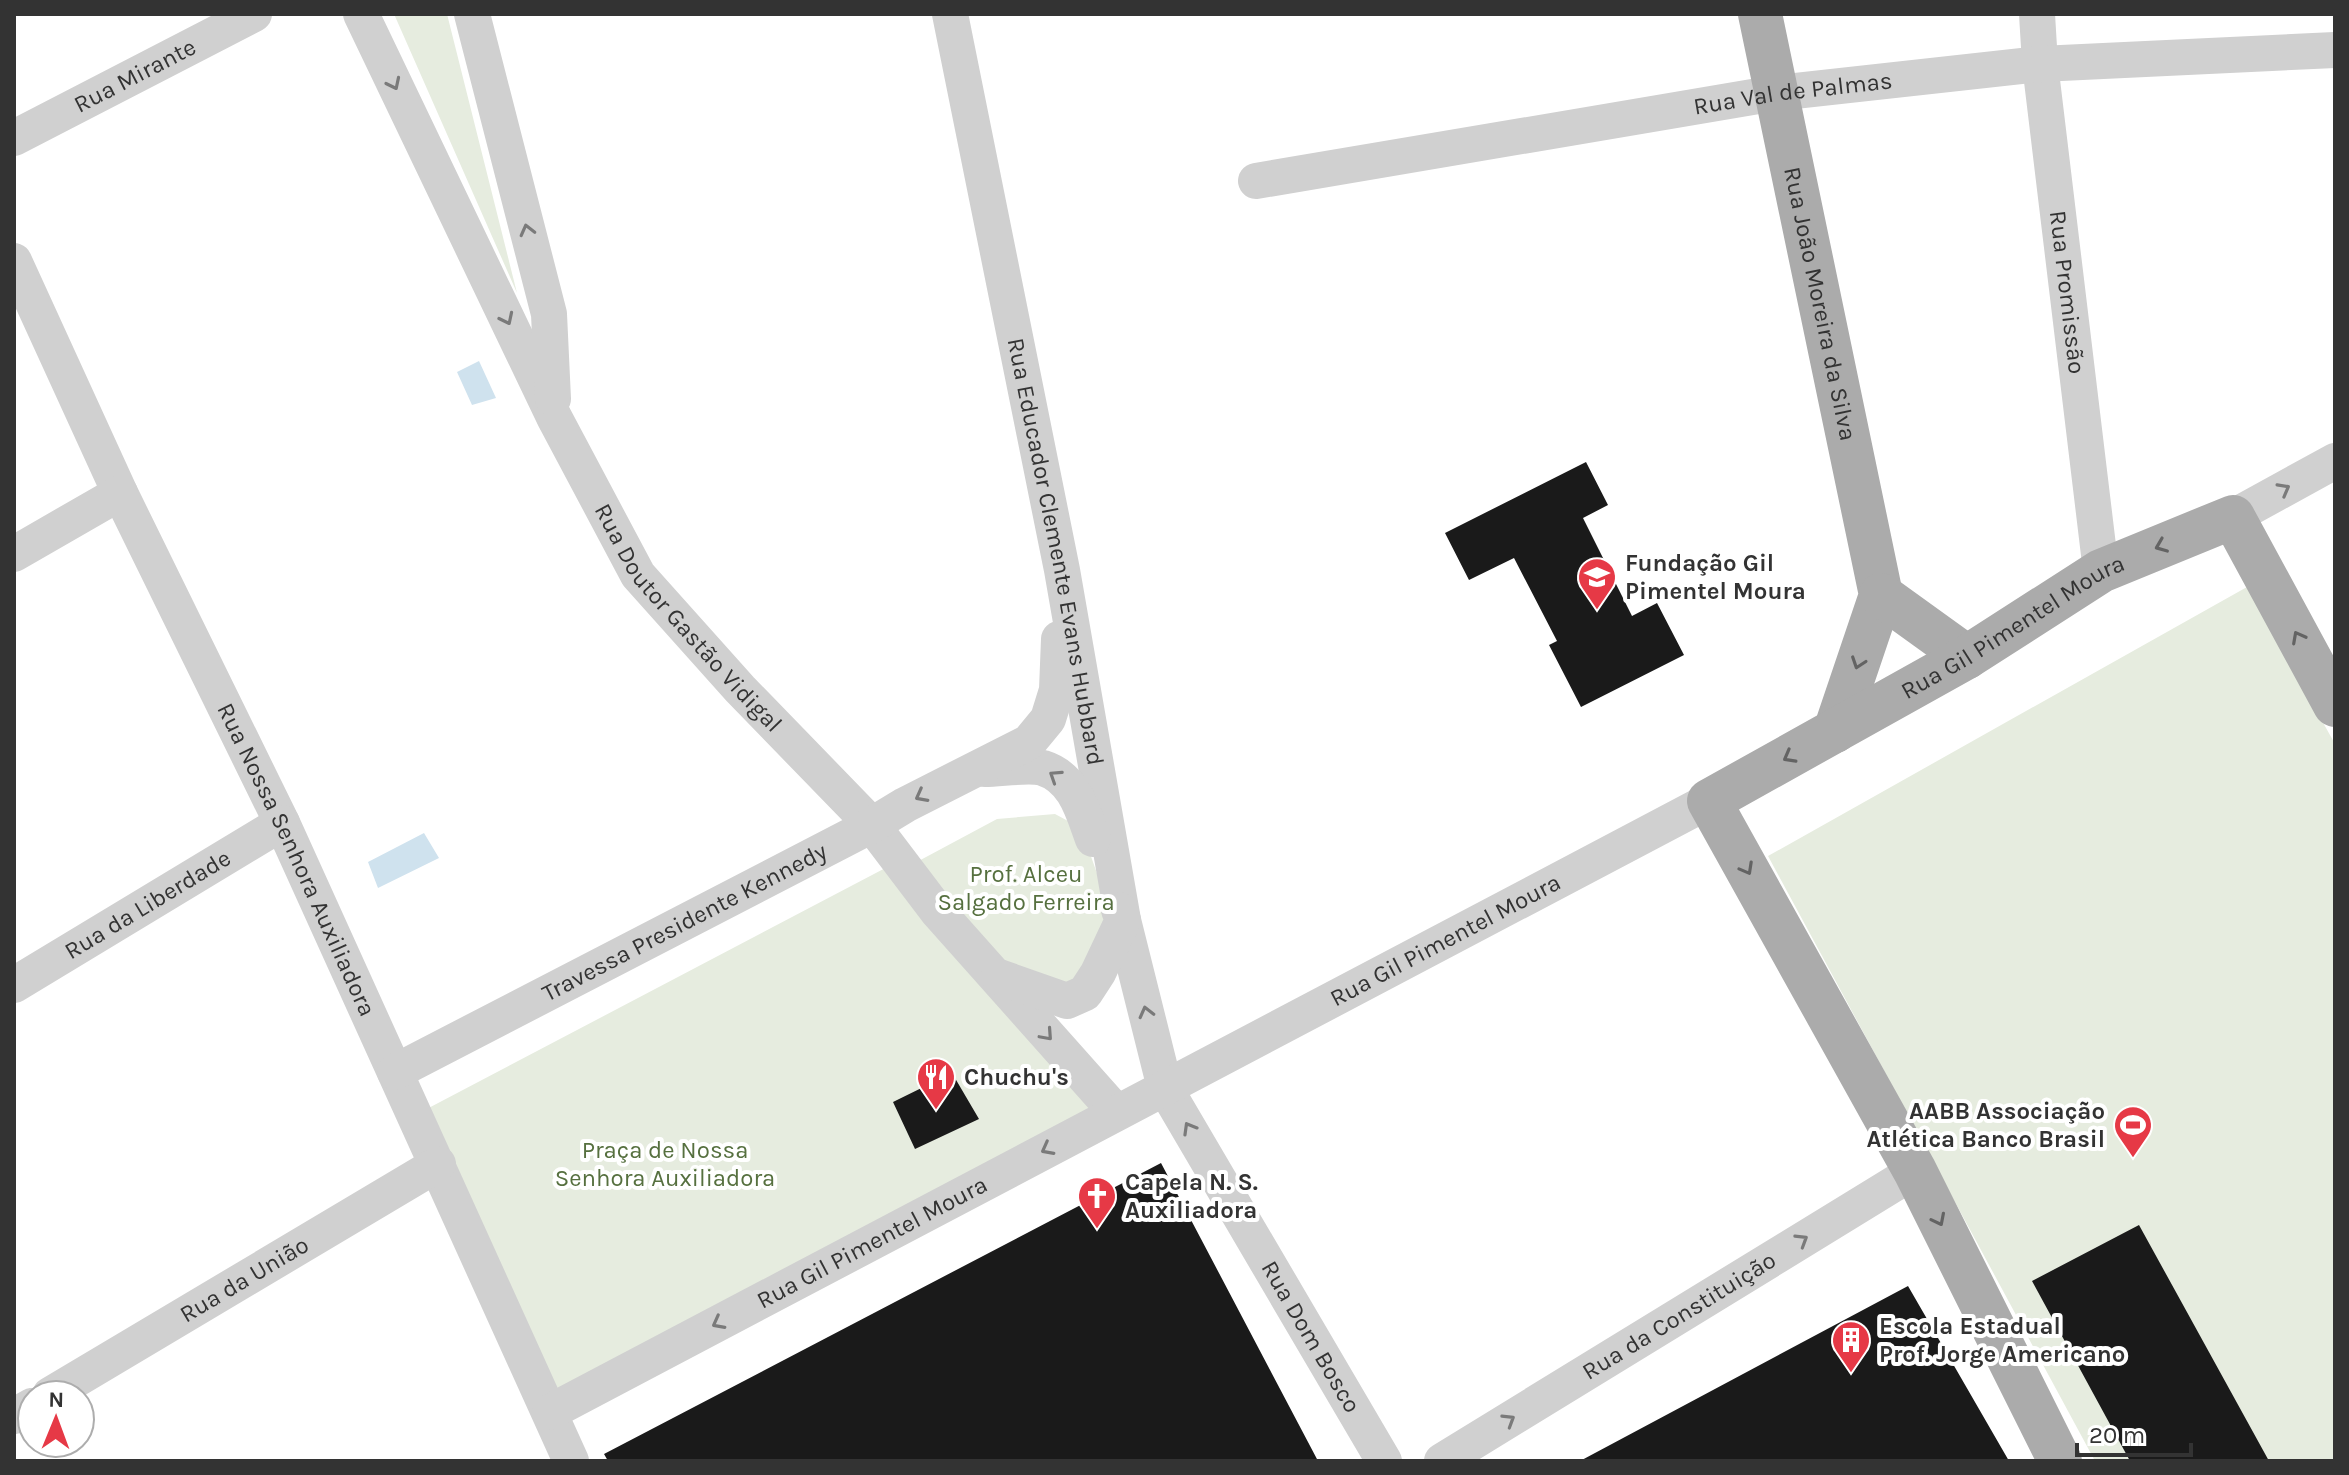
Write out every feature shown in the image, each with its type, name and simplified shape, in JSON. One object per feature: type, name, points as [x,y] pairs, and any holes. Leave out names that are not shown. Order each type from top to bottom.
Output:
[{"type":"main road","name":"Rua João Moreira da Silva","points":[[1760,14],[1881,595]]},
{"type":"main road","name":"Rua Gil Pimentel Moura","points":[[1709,801],[1967,657],[2101,571],[2233,517]]},
{"type":"main road","points":[[2233,517],[2335,705]]},
{"type":"main road","points":[[1835,731],[1881,595],[1967,657]]},
{"type":"main road","points":[[1709,801],[1915,1171],[2060,1461]]},
{"type":"street","name":"Rua Mirante","points":[[14,138],[254,14]]},
{"type":"street","points":[[361,14],[554,417]]},
{"type":"street","name":"Rua Doutor Gastão Vidigal","points":[[472,14],[549,314],[554,417],[638,575],[740,689],[872,825],[938,912],[1116,1112]]},
{"type":"street","name":"Rua Educador Clemente Evans Hubbard","points":[[950,14],[1062,570],[1123,920],[1165,1088]]},
{"type":"street","name":"Rua Promissão","points":[[2037,14],[2040,64],[2101,571]]},
{"type":"street","name":"Rua Val de Palmas","points":[[1256,181],[1776,93],[2040,64],[2335,50]]},
{"type":"street","name":"Rua Nossa Senhora Auxiliadora","points":[[14,261],[120,493],[282,823],[571,1461]]},
{"type":"street","name":"Rua Gil Pimentel Moura","points":[[2233,517],[2335,461]]},
{"type":"street","points":[[14,554],[120,493]]},
{"type":"street","name":"Travessa Presidente Kennedy","points":[[395,1072],[1029,742],[1048,719],[1057,690],[1062,570]]},
{"type":"street","name":"Travessa Presidente Kennedy","points":[[972,769],[1041,768],[1062,777],[1077,796],[1123,920]]},
{"type":"street","name":"Rua Gil Pimentel Moura","points":[[550,1412],[1709,801]]},
{"type":"street","name":"Rua da Liberdade","points":[[14,985],[282,823]]},
{"type":"street","points":[[993,975],[1067,1001],[1085,993],[1123,920]]},
{"type":"street","name":"Rua Dom Bosco","points":[[1165,1088],[1384,1461]]},
{"type":"street","name":"Rua da União","points":[[77,1379],[438,1164]]},
{"type":"street","name":"Rua da Constituição","points":[[1442,1461],[1915,1171]]},
{"type":"green space","points":[[394,14],[447,14],[517,293]]},
{"type":"green space","name":"AABB Associação Atlética Banco Brasil","points":[[2247,587],[2335,744],[2335,1461],[2095,1461],[1768,856]]},
{"type":"green space","name":"Prof. Alceu Salgado Ferreira","points":[[1055,814],[1081,828],[1112,916],[1092,967],[1066,990],[999,964],[913,864],[997,819]]},
{"type":"green space","name":"Praça de Nossa Senhora Auxiliadora","points":[[893,864],[1103,1110],[555,1402],[421,1112]]},
{"type":"water","points":[[479,361],[496,398],[472,405],[457,372]]},
{"type":"water","points":[[424,833],[439,858],[378,888],[368,862]]},
{"type":"building","points":[[1586,462],[1608,505],[1583,518],[1632,616],[1657,603],[1684,655],[1581,707],[1549,645],[1557,641],[1514,558],[1469,580],[1445,533]]},
{"type":"building","name":"Chuchu's","points":[[952,1073],[979,1119],[915,1149],[893,1102]]},
{"type":"building","points":[[1161,1163],[1318,1461],[608,1461],[604,1454]]},
{"type":"building","points":[[2139,1225],[2269,1461],[2130,1461],[2032,1281]]},
{"type":"building","name":"Escola Estadual Prof. Jorge Americano","points":[[1908,1286],[2009,1461],[1580,1461]]},
{"type":"place","name":"Fundação Gil Pimentel Moura","points":[[1597,611]]},
{"type":"place","name":"Chuchu's","points":[[936,1111]]},
{"type":"place","name":"AABB Associação Atlética Banco Brasil","points":[[2133,1159]]},
{"type":"place","name":"Capela N. S. Auxiliadora","points":[[1097,1230]]},
{"type":"place","name":"Escola Estadual Prof. Jorge Americano","points":[[1851,1374]]}]
